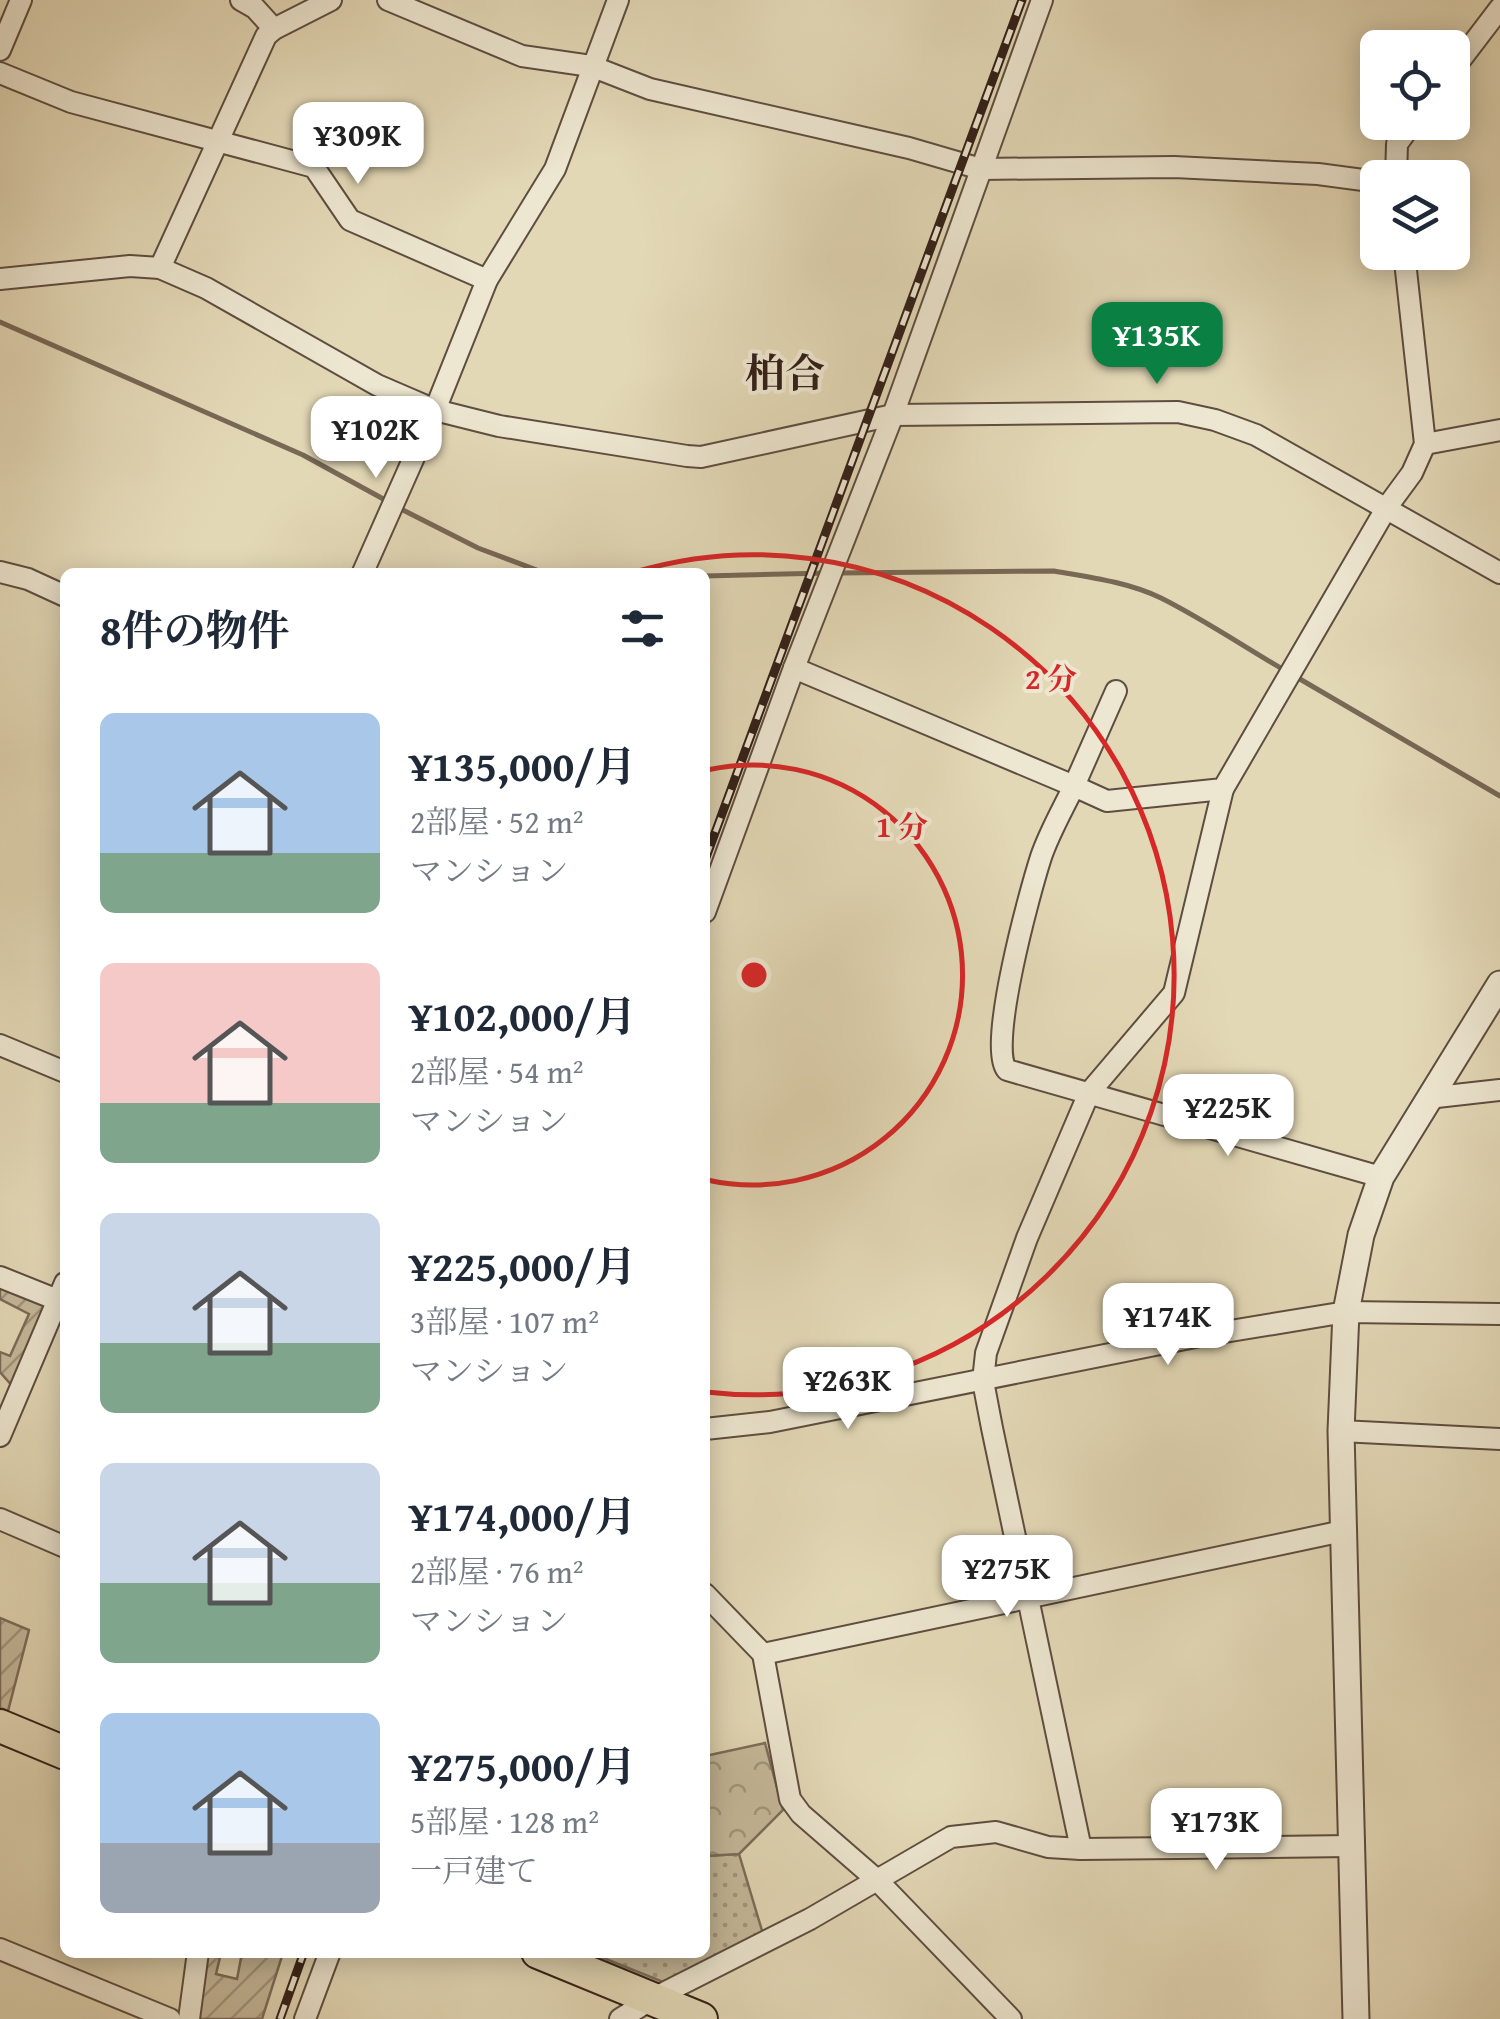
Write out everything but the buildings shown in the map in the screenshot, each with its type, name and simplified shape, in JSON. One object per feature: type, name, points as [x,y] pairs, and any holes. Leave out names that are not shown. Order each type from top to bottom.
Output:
[{"type":"main road","points":[[0,1726],[60,1751]]},
{"type":"main road","points":[[552,1958],[701,2019]]},
{"type":"street","points":[[0,50],[21,0]]},
{"type":"street","points":[[241,0],[255,8],[274,29]]},
{"type":"street","points":[[160,268],[266,36],[330,0]]},
{"type":"street","points":[[388,0],[522,56],[591,66],[650,89],[909,148],[981,169],[1174,167],[1360,180]]},
{"type":"street","points":[[365,568],[487,280],[555,169],[618,0]]},
{"type":"street","points":[[710,898],[794,668],[894,415],[1042,0]]},
{"type":"street","points":[[1470,47],[1500,8]]},
{"type":"street","points":[[0,73],[71,102],[314,167],[350,220],[487,280]]},
{"type":"street","points":[[0,279],[130,266],[160,268],[206,288],[377,385],[435,410],[498,426],[701,457],[894,415],[1178,412],[1256,435],[1500,573]]},
{"type":"street","points":[[1081,1849],[983,1380],[986,1353],[1027,1238],[1090,1093],[1174,993],[1223,789],[1387,507],[1412,472],[1424,444],[1406,270]]},
{"type":"street","points":[[1424,444],[1500,430]]},
{"type":"street","points":[[0,572],[60,594]]},
{"type":"street","points":[[794,668],[1107,800],[1223,789]]},
{"type":"street","points":[[1116,691],[1041,856],[1006,992],[1000,1056],[1006,1070],[1381,1177]]},
{"type":"street","points":[[1356,2019],[1340,1431],[1346,1312],[1361,1235],[1381,1177],[1500,984]]},
{"type":"street","points":[[0,1045],[60,1070]]},
{"type":"street","points":[[1428,1098],[1500,1090]]},
{"type":"street","points":[[0,1277],[60,1294]]},
{"type":"street","points":[[0,1436],[60,1302]]},
{"type":"street","points":[[710,1428],[770,1422],[1200,1336],[1346,1312],[1500,1314]]},
{"type":"street","points":[[1340,1431],[1500,1439]]},
{"type":"street","points":[[0,1519],[60,1545]]},
{"type":"street","points":[[763,1654],[1343,1531]]},
{"type":"street","points":[[710,1599],[763,1654],[790,1799],[801,1814],[877,1880],[1012,2019]]},
{"type":"street","points":[[620,2019],[810,1920],[951,1837],[996,1832],[1048,1846],[1081,1849],[1351,1846]]},
{"type":"street","points":[[0,1949],[170,2019]]},
{"type":"street","points":[[189,2019],[197,1958]]},
{"type":"street","points":[[304,2019],[328,1958]]},
{"type":"green space","points":[[0,1282],[50,1303],[14,1388],[0,1372],[0,1352],[10,1356],[29,1314],[0,1299]]},
{"type":"green space","points":[[0,1618],[29,1630],[8,1711],[0,1708]]},
{"type":"green space","points":[[765,1743],[783,1810],[739,1854],[710,1856],[710,1755]]},
{"type":"green space","points":[[739,1854],[763,1934],[663,1982],[603,1958],[710,1958],[710,1856]]},
{"type":"green space","points":[[205,1958],[220,1958],[216,1974],[237,1979],[241,1958],[281,1958],[262,2019],[195,2019]]},
{"type":"waterway","points":[[0,322],[303,455],[387,501]]},
{"type":"waterway","points":[[397,507],[478,548],[531,568]]},
{"type":"waterway","points":[[838,573],[1054,571],[1108,581],[1161,598],[1284,670]]},
{"type":"waterway","points":[[710,576],[827,573]]},
{"type":"waterway","points":[[1293,675],[1500,796]]},
{"type":"railway","points":[[710,846],[1022,0]]},
{"type":"railway","points":[[280,2019],[302,1958]]},
{"type":"district","name":"柏合","points":[[785,372]]}]
